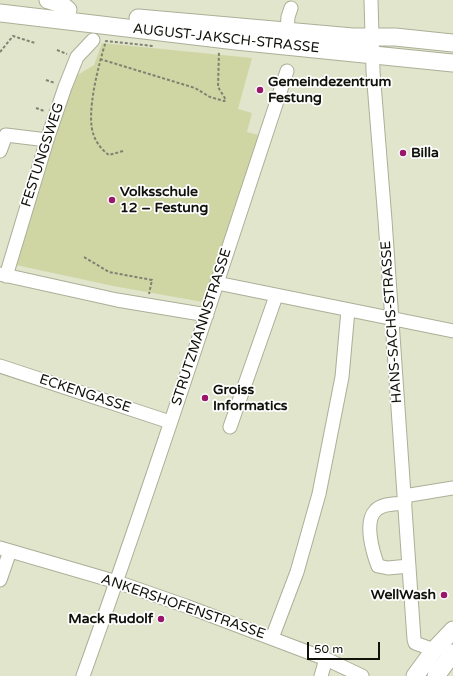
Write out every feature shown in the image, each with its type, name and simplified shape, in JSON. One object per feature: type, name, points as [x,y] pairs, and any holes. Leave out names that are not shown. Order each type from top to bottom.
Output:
[{"type":"main road","points":[[48,0],[61,4],[68,10]]},
{"type":"main road","name":"AUGUST-JAKSCH-STRASSE","points":[[0,2],[165,21],[353,38],[395,37],[453,43]]},
{"type":"main road","name":"AUGUST-JAKSCH-STRASSE","points":[[0,13],[236,41],[453,63]]},
{"type":"main road","points":[[418,674],[434,650],[453,630]]},
{"type":"main road","points":[[436,676],[452,654]]},
{"type":"main road","points":[[444,676],[452,654]]},
{"type":"street","name":"HANS-SACHS-STRASSE","points":[[371,0],[373,54],[391,319],[414,639],[418,674]]},
{"type":"street","points":[[287,32],[288,18],[291,8]]},
{"type":"street","name":"FESTUNGSWEG","points":[[3,275],[47,140],[77,57],[94,40]]},
{"type":"street","name":"STRUTZMANNSTRASSE","points":[[83,676],[117,582],[287,71]]},
{"type":"street","points":[[0,151],[6,135],[47,140]]},
{"type":"street","points":[[3,275],[73,291],[206,315]]},
{"type":"street","points":[[217,283],[453,331]]},
{"type":"street","points":[[230,427],[276,296]]},
{"type":"street","points":[[272,638],[298,568],[319,494],[342,377],[348,310]]},
{"type":"street","name":"ECKENGASSE","points":[[0,366],[170,422]]},
{"type":"street","points":[[409,566],[388,568],[378,566],[372,552],[370,534],[371,519],[375,510],[386,505],[453,488]]},
{"type":"street","points":[[0,580],[5,550]]},
{"type":"street","name":"ANKERSHOFENSTRASSE","points":[[5,550],[117,582],[186,606],[326,659],[362,676]]},
{"type":"street","points":[[415,643],[434,650]]},
{"type":"street","points":[[321,676],[326,659]]},
{"type":"path","points":[[0,52],[13,36],[35,43]]},
{"type":"path","points":[[123,151],[109,156],[103,151],[94,137],[90,122],[100,59],[106,41],[159,46]]},
{"type":"path","points":[[100,59],[195,88],[210,97],[224,102],[226,100],[218,88],[219,52],[212,51]]},
{"type":"path","points":[[84,258],[109,272],[152,280],[148,305]]},
{"type":"green space","points":[[102,43],[252,58],[238,109],[252,113],[247,132],[259,135],[203,302],[113,286],[16,265],[53,138],[76,76],[94,65]]},
{"type":"place","name":"Gemeindezentrum Festung","points":[[260,90]]},
{"type":"place","name":"Billa","points":[[403,153]]},
{"type":"place","name":"Volksschule 12 – Festung","points":[[112,200]]},
{"type":"place","name":"Groiss Informatics","points":[[205,398]]},
{"type":"place","name":"WellWash","points":[[444,595]]},
{"type":"place","name":"Mack Rudolf","points":[[161,619]]}]
